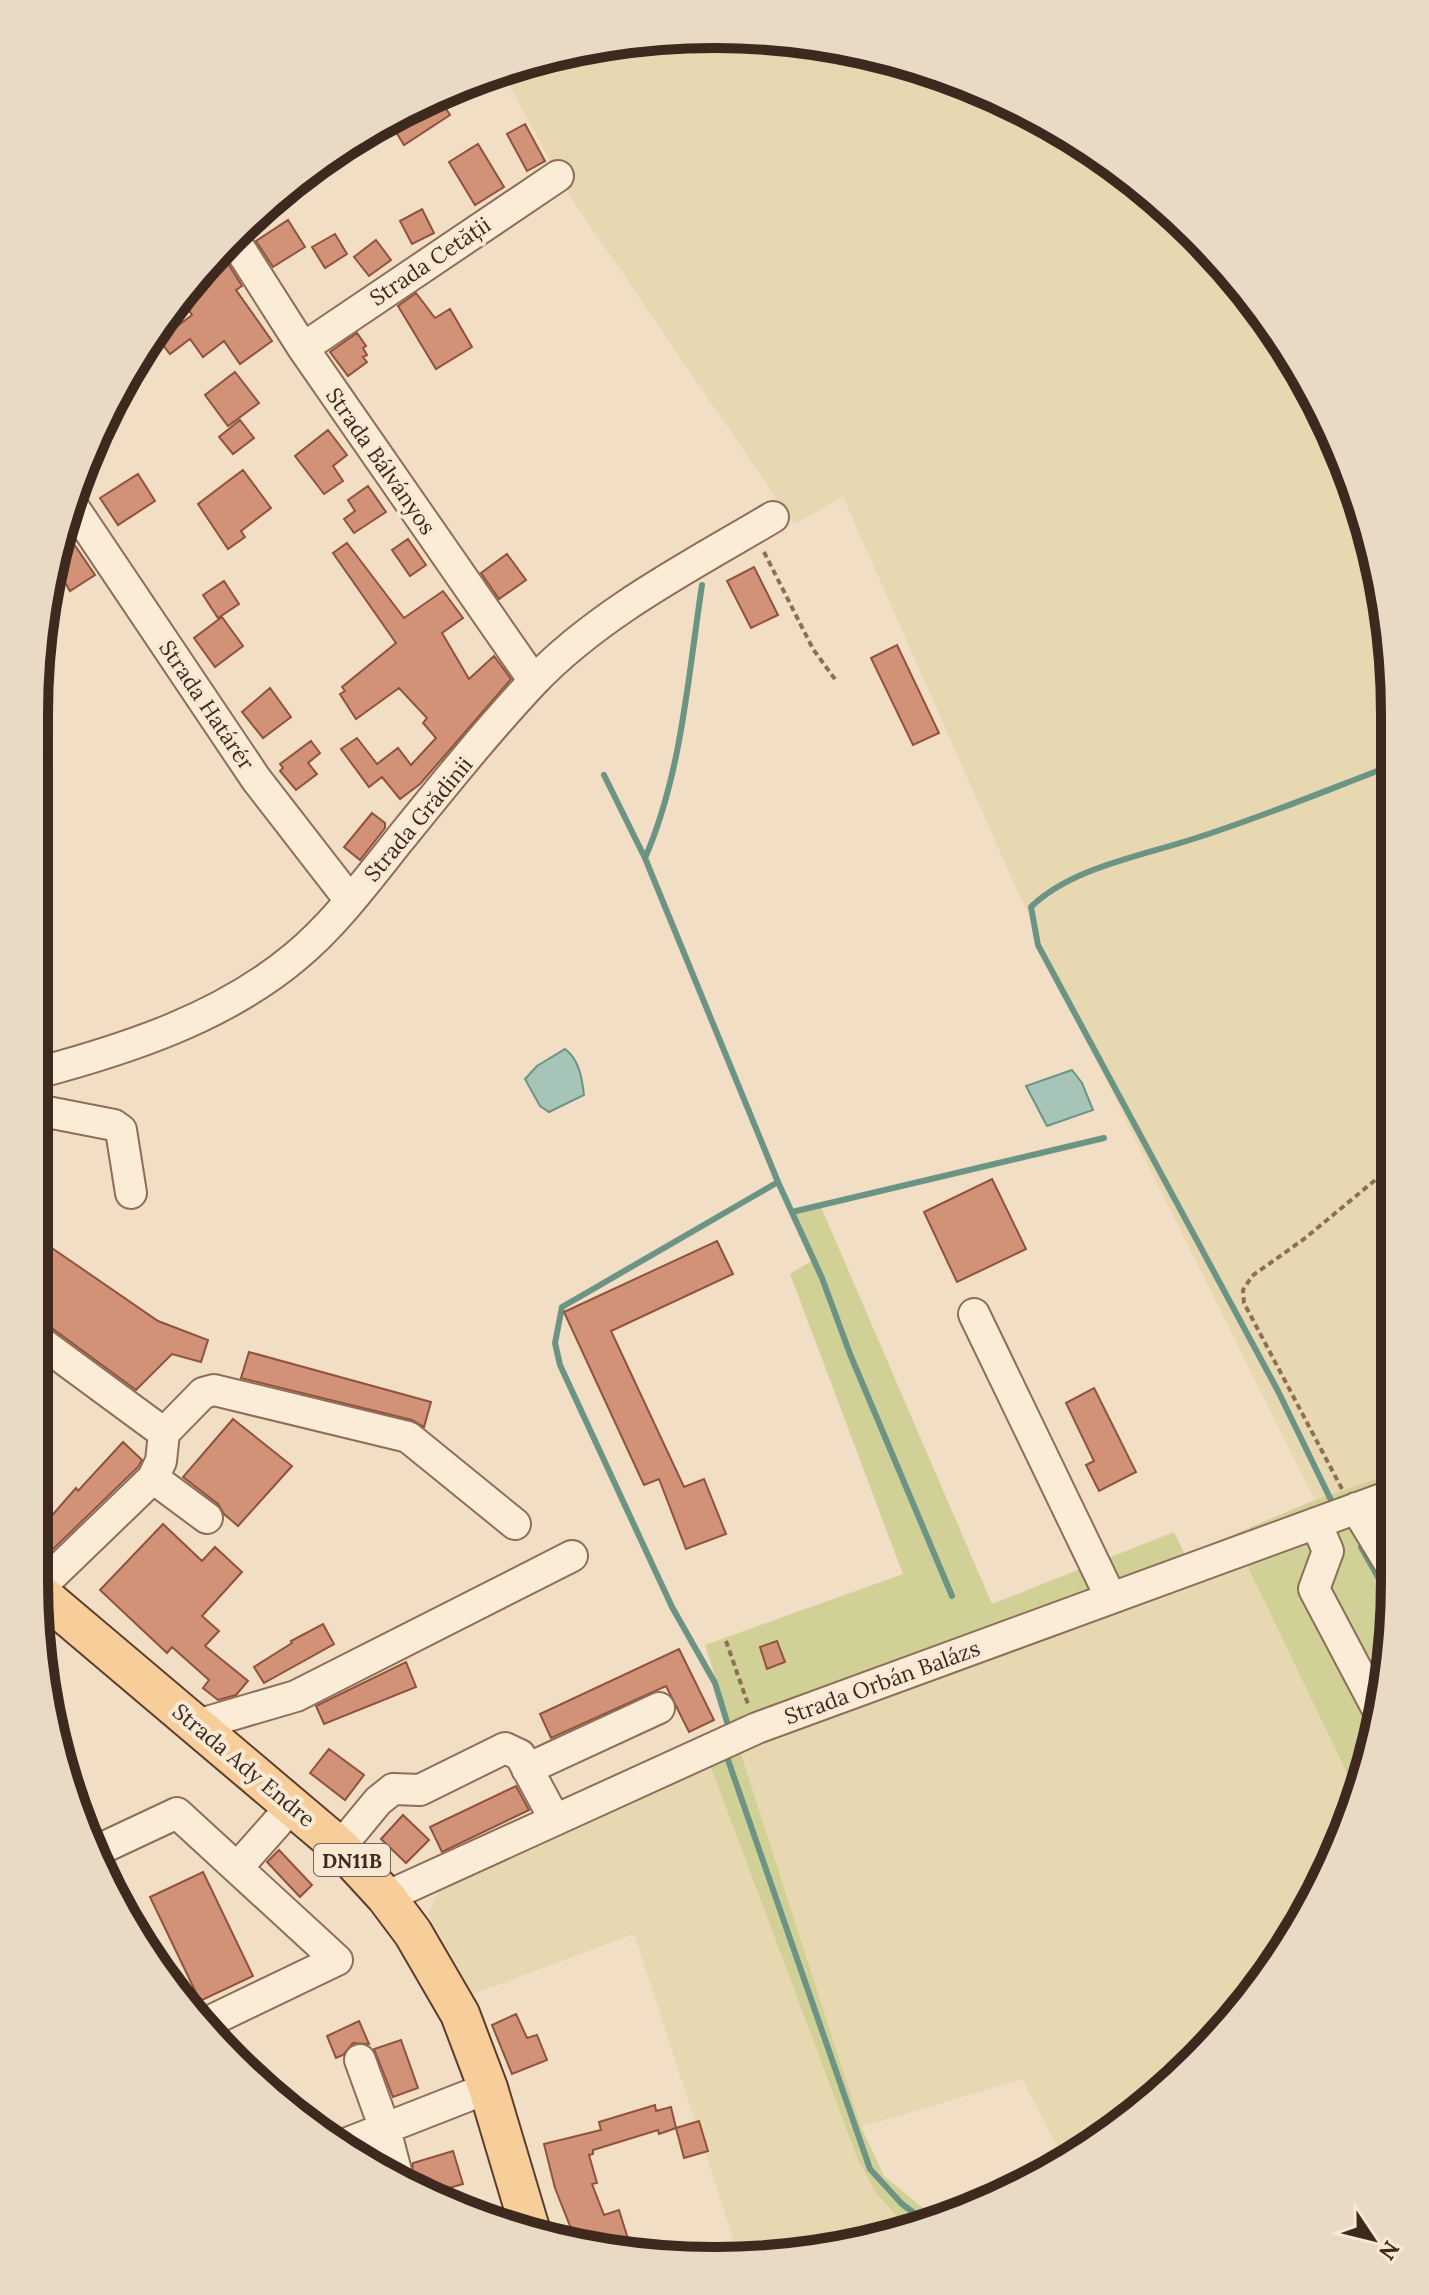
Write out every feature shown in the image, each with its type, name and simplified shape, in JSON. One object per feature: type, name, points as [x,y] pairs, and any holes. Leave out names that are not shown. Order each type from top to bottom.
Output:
[{"type":"main road","name":"Strada Ady Endre","points":[[48,1600],[340,1847],[386,1897],[413,1933],[460,2014],[488,2088],[527,2220]]},
{"type":"street","name":"Strada Cetății","points":[[303,348],[558,176]]},
{"type":"street","name":"Strada Bálványos","points":[[239,247],[303,348],[534,681]]},
{"type":"street","name":"Strada Határér","points":[[79,515],[256,779],[349,899]]},
{"type":"street","name":"Strada Grădinii","points":[[48,1070],[128,1047],[165,1032],[243,992],[295,957],[318,936],[534,681],[579,641],[629,604],[773,517]]},
{"type":"street","points":[[48,1112],[114,1125],[121,1130],[131,1193]]},
{"type":"street","points":[[974,1314],[1111,1598]]},
{"type":"street","points":[[48,1348],[164,1433]]},
{"type":"street","points":[[48,1579],[153,1478],[161,1461],[164,1433],[203,1393],[214,1390],[408,1437],[515,1524]]},
{"type":"street","points":[[153,1478],[207,1518]]},
{"type":"street","name":"Strada Orbán Balázs","points":[[386,1897],[757,1728],[1381,1499]]},
{"type":"street","points":[[1354,1508],[1381,1550]]},
{"type":"street","points":[[1316,1523],[1328,1551],[1314,1589],[1370,1696]]},
{"type":"street","points":[[197,1725],[296,1696],[572,1556]]},
{"type":"street","points":[[527,1769],[659,1708]]},
{"type":"street","points":[[340,1847],[378,1801],[393,1789],[420,1790],[505,1748],[520,1755],[555,1820]]},
{"type":"street","points":[[237,1868],[292,1806]]},
{"type":"street","points":[[104,1847],[177,1813],[337,1960],[213,2020]]},
{"type":"street","points":[[360,2060],[394,2165]]},
{"type":"street","points":[[353,2141],[488,2088]]},
{"type":"path","points":[[746,533],[774,567],[813,649],[837,682]]},
{"type":"path","points":[[1354,1508],[1244,1303],[1243,1290],[1252,1276],[1304,1239],[1381,1175]]},
{"type":"path","points":[[726,1641],[757,1728]]},
{"type":"shaded area","points":[[671,49],[758,49],[845,61],[929,83],[970,99],[1048,137],[1085,160],[1154,213],[1186,243],[1216,275],[1269,344],[1312,420],[1346,500],[1368,584],[1380,671],[1381,1195],[1378,1197],[1381,1201],[1381,1477],[1315,1500],[1129,1127],[1017,890],[843,497],[794,524],[569,195],[507,81],[584,61]]},
{"type":"shaded area","points":[[565,1049],[577,1063],[584,1095],[549,1112],[540,1106],[525,1079],[537,1066]]},
{"type":"shaded area","points":[[1072,1070],[1082,1083],[1093,1110],[1047,1126],[1026,1086]]},
{"type":"shaded area","points":[[821,1207],[992,1604],[1174,1532],[1185,1555],[1315,1500],[1381,1477],[1380,1624],[1368,1711],[1350,1780],[1247,1565],[740,1751],[861,2127],[884,2176],[928,2212],[900,2220],[876,2193],[858,2160],[709,1762],[739,1751],[705,1645],[903,1574],[790,1274],[813,1260],[791,1215]]},
{"type":"shaded area","points":[[1247,1565],[1350,1780],[1330,1836],[1292,1914],[1243,1986],[1216,2020],[1154,2082],[1059,2151],[1022,2079],[861,2127],[740,1751]]},
{"type":"shaded area","points":[[709,1762],[858,2160],[876,2193],[900,2220],[845,2234],[736,2247],[634,1934],[473,1994],[428,1914],[441,1887]]},
{"type":"building","points":[[444,106],[450,115],[404,145],[395,130]]},
{"type":"building","points":[[525,124],[545,161],[527,171],[507,134]]},
{"type":"building","points":[[478,144],[504,187],[475,205],[449,162]]},
{"type":"building","points":[[422,209],[434,233],[412,244],[400,221]]},
{"type":"building","points":[[288,220],[305,247],[273,267],[256,241]]},
{"type":"building","points":[[335,234],[347,254],[325,268],[312,247]]},
{"type":"building","points":[[376,240],[391,260],[369,276],[354,257]]},
{"type":"building","points":[[226,261],[242,286],[236,290],[272,341],[240,364],[224,341],[203,357],[190,339],[170,354],[161,343],[192,315],[187,308]]},
{"type":"building","points":[[416,293],[435,318],[450,309],[472,347],[436,369],[398,306]]},
{"type":"building","points":[[357,333],[366,346],[363,348],[367,355],[363,357],[367,362],[348,376],[330,352]]},
{"type":"building","points":[[235,372],[259,403],[228,426],[205,395]]},
{"type":"building","points":[[240,420],[254,438],[233,454],[219,437]]},
{"type":"building","points":[[328,430],[347,455],[333,466],[343,481],[324,494],[295,456]]},
{"type":"building","points":[[243,470],[271,508],[241,531],[245,537],[228,549],[198,504]]},
{"type":"building","points":[[138,474],[155,501],[118,525],[100,498]]},
{"type":"building","points":[[368,486],[386,512],[354,533],[344,519],[355,511],[348,500]]},
{"type":"building","points":[[408,539],[426,565],[410,576],[392,550]]},
{"type":"building","points":[[71,540],[95,575],[70,591],[62,578]]},
{"type":"building","points":[[347,543],[404,618],[443,591],[463,618],[442,633],[469,679],[494,656],[511,679],[420,784],[400,799],[382,777],[369,787],[341,749],[357,738],[377,764],[398,748],[411,765],[436,738],[423,723],[427,718],[399,688],[356,719],[340,694],[345,691],[342,687],[396,643],[333,553]]},
{"type":"building","points":[[507,554],[526,580],[499,599],[481,573]]},
{"type":"building","points":[[754,567],[778,615],[751,628],[727,581]]},
{"type":"building","points":[[224,581],[239,604],[218,618],[203,595]]},
{"type":"building","points":[[222,617],[243,646],[215,667],[194,638]]},
{"type":"building","points":[[897,645],[939,733],[913,745],[871,658]]},
{"type":"building","points":[[270,688],[291,717],[263,738],[242,712]]},
{"type":"building","points":[[311,741],[320,753],[308,763],[317,774],[296,790],[280,771],[283,768],[280,764]]},
{"type":"building","points":[[372,813],[385,823],[385,828],[360,860],[344,847]]},
{"type":"building","points":[[992,1179],[1026,1249],[957,1282],[924,1212]]},
{"type":"building","points":[[717,1241],[733,1274],[611,1331],[684,1487],[704,1479],[726,1534],[686,1549],[659,1479],[644,1485],[564,1312]]},
{"type":"building","points":[[48,1245],[158,1321],[208,1340],[201,1362],[172,1354],[136,1390],[48,1325]]},
{"type":"building","points":[[249,1352],[431,1402],[424,1427],[412,1420],[241,1378]]},
{"type":"building","points":[[1094,1388],[1136,1472],[1099,1491],[1086,1465],[1094,1461],[1066,1403]]},
{"type":"building","points":[[233,1419],[292,1466],[238,1526],[218,1504],[183,1477]]},
{"type":"building","points":[[123,1442],[142,1460],[48,1554],[48,1520],[76,1488],[78,1491]]},
{"type":"building","points":[[163,1524],[202,1561],[215,1547],[242,1572],[202,1616],[219,1631],[205,1646],[248,1681],[236,1695],[218,1700],[203,1688],[209,1680],[172,1647],[167,1653],[100,1590]]},
{"type":"building","points":[[323,1624],[334,1644],[264,1683],[254,1667],[291,1641]]},
{"type":"building","points":[[777,1641],[785,1662],[767,1669],[760,1647]]},
{"type":"building","points":[[679,1649],[714,1720],[689,1732],[666,1686],[551,1738],[540,1714]]},
{"type":"building","points":[[406,1662],[416,1687],[324,1724],[316,1706]]},
{"type":"building","points":[[329,1749],[364,1775],[345,1800],[310,1773]]},
{"type":"building","points":[[516,1786],[529,1810],[442,1852],[430,1827]]},
{"type":"building","points":[[403,1815],[429,1840],[406,1863],[381,1839]]},
{"type":"building","points":[[279,1850],[312,1885],[300,1897],[267,1862]]},
{"type":"building","points":[[203,1872],[253,1976],[200,2001],[150,1897]]},
{"type":"building","points":[[516,2014],[527,2038],[537,2035],[547,2060],[512,2074],[492,2025]]},
{"type":"building","points":[[359,2021],[369,2044],[353,2043],[336,2058],[327,2036]]},
{"type":"building","points":[[401,2040],[418,2088],[393,2097],[374,2049]]},
{"type":"building","points":[[655,2105],[656,2111],[671,2107],[676,2128],[659,2134],[658,2130],[593,2150],[593,2154],[589,2155],[597,2183],[592,2184],[604,2215],[619,2210],[629,2241],[572,2231],[555,2188],[544,2144],[601,2130],[599,2122]]},
{"type":"building","points":[[699,2121],[708,2151],[684,2158],[676,2128]]},
{"type":"building","points":[[453,2151],[463,2184],[444,2189],[412,2174],[413,2163]]},
{"type":"waterway","points":[[645,858],[668,792],[676,758],[702,585]]},
{"type":"waterway","points":[[1331,1500],[1278,1391],[1038,945],[1031,907],[1066,882],[1086,873],[1243,822],[1381,770]]},
{"type":"waterway","points":[[604,775],[645,858],[778,1182],[562,1307],[555,1343],[560,1365],[672,1607],[715,1683],[727,1722]]},
{"type":"waterway","points":[[792,1212],[1104,1138]]},
{"type":"waterway","points":[[778,1182],[822,1278],[850,1354],[952,1596]]},
{"type":"waterway","points":[[1361,1547],[1381,1582]]},
{"type":"waterway","points":[[727,1757],[870,2169],[902,2204],[917,2215]]}]
